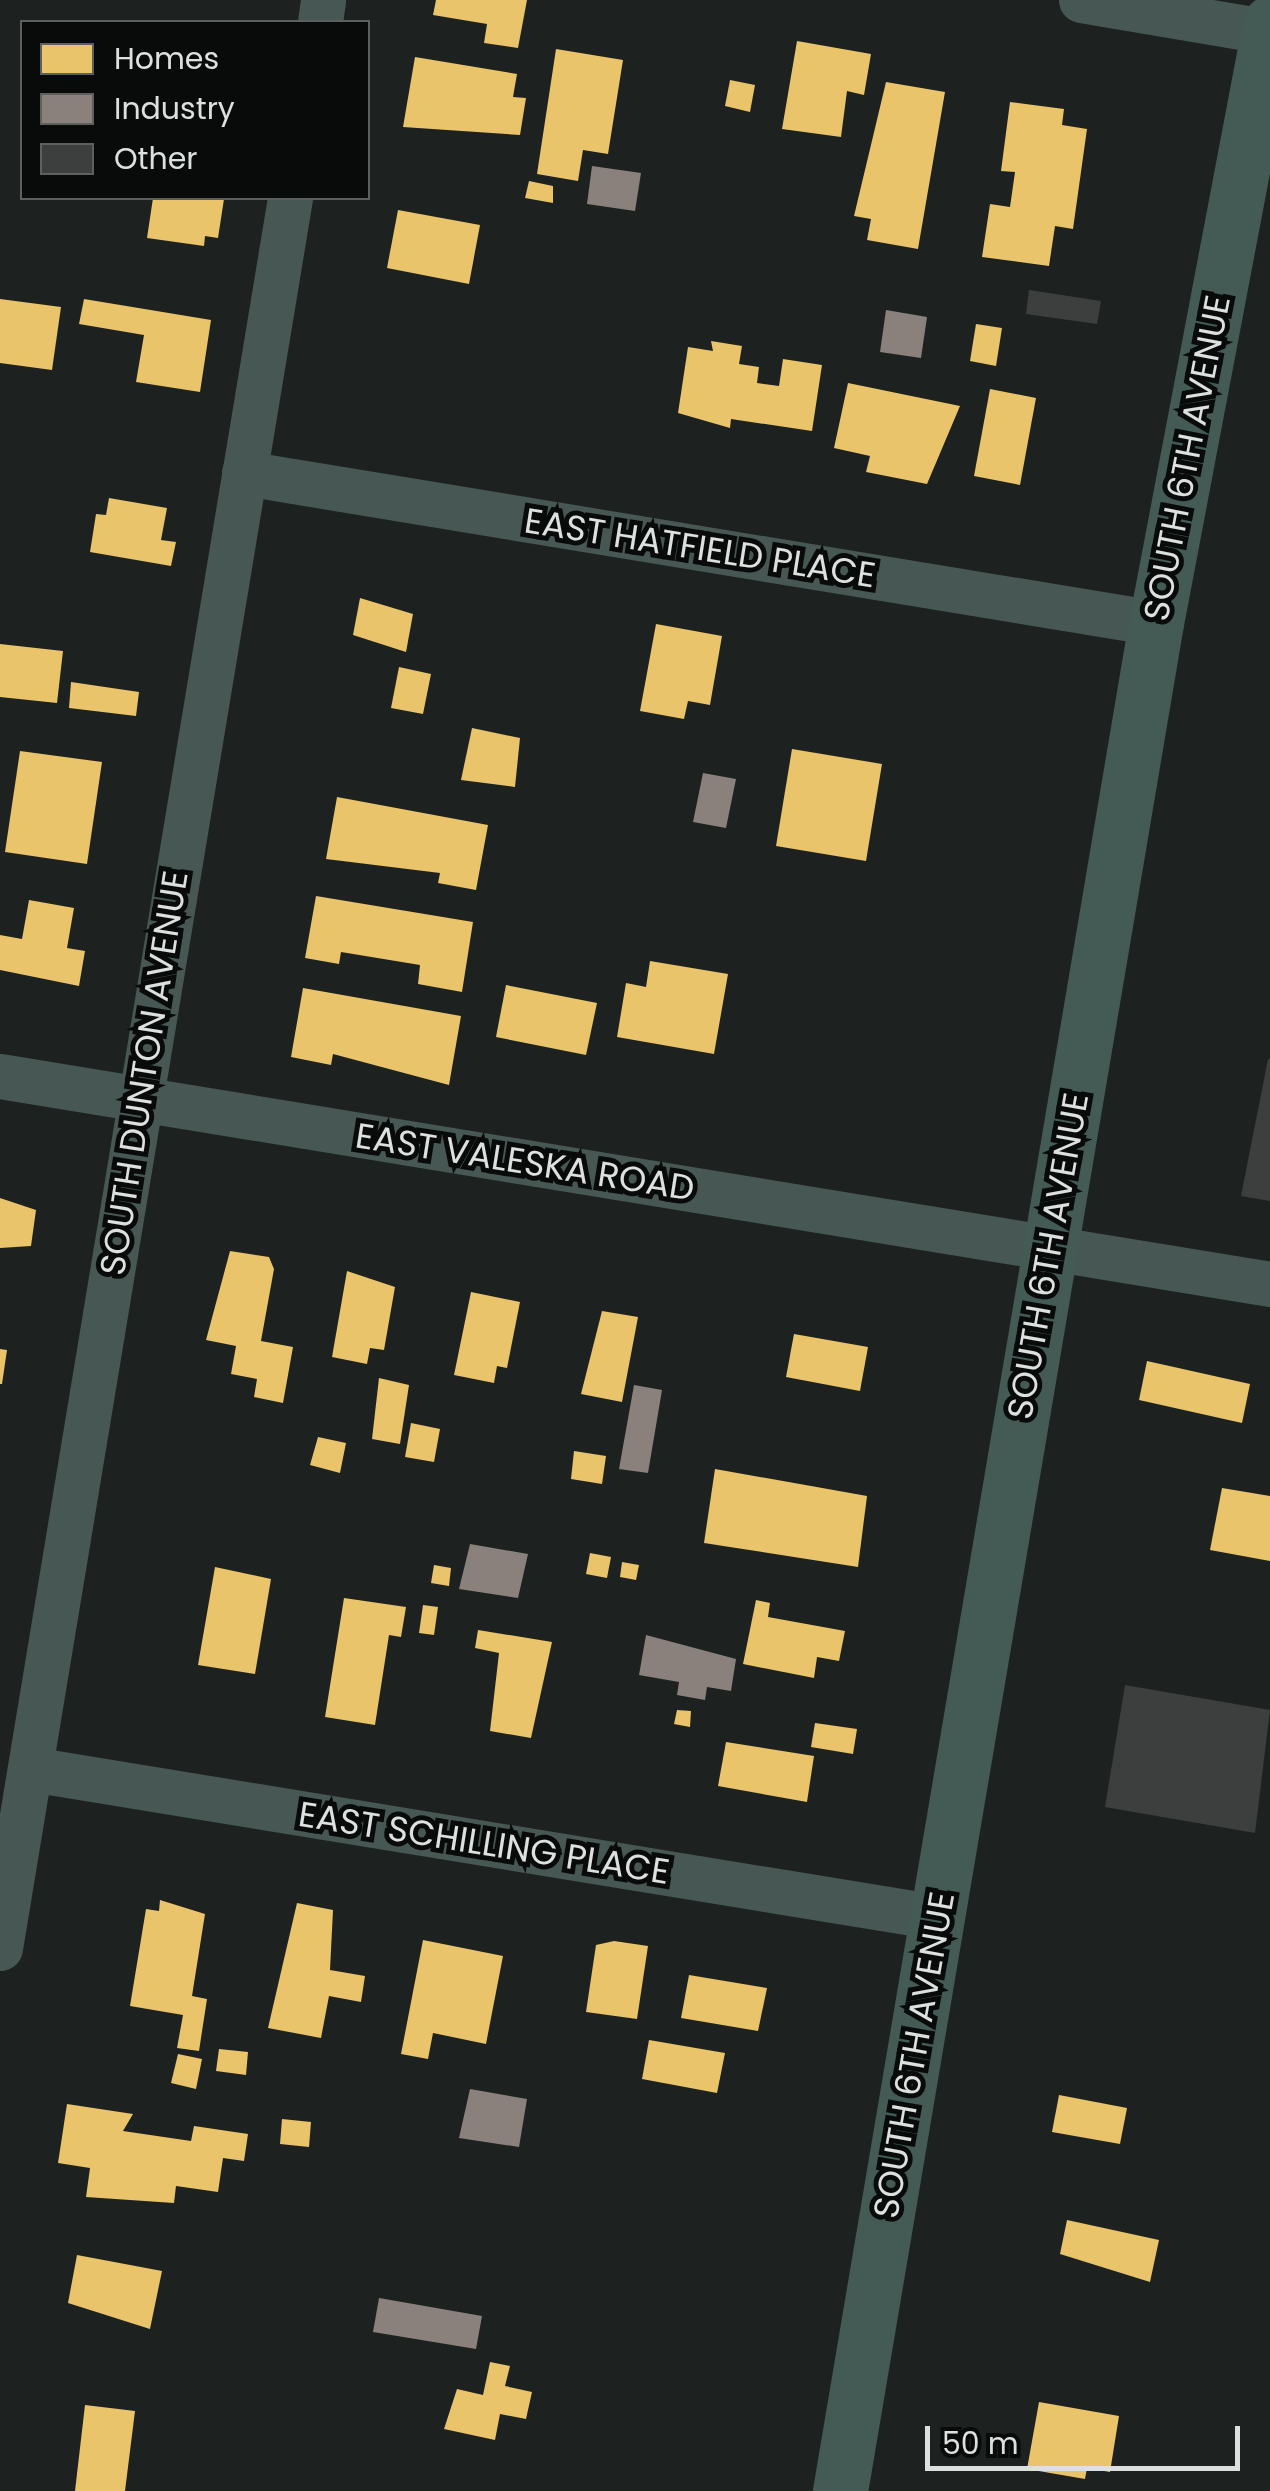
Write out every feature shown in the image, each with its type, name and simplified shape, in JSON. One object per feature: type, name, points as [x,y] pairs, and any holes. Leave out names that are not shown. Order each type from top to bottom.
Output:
[{"type":"street","points":[[1081,0],[1270,29]]},
{"type":"street","name":"SOUTH 6TH AVENUE","points":[[840,2491],[1156,623],[1270,29]]},
{"type":"street","name":"SOUTH DUNTON AVENUE","points":[[0,1948],[290,200]]},
{"type":"street","name":"EAST HATFIELD PLACE","points":[[244,473],[1156,623]]},
{"type":"street","name":"EAST VALESKA ROAD","points":[[0,1076],[1270,1284]]},
{"type":"street","name":"EAST SCHILLING PLACE","points":[[31,1770],[938,1917]]},
{"type":"building: Homes","points":[[436,0],[527,0],[518,48],[484,43],[487,24],[433,15]]},
{"type":"building: Homes","points":[[797,41],[871,54],[864,95],[847,91],[841,137],[782,129]]},
{"type":"building: Homes","points":[[556,49],[623,60],[608,154],[583,150],[578,181],[537,174]]},
{"type":"building: Homes","points":[[415,57],[517,74],[513,97],[526,98],[520,135],[403,127]]},
{"type":"building: Homes","points":[[730,80],[755,85],[750,112],[725,106]]},
{"type":"building: Homes","points":[[886,82],[945,92],[918,249],[867,240],[871,219],[854,216]]},
{"type":"building: Homes","points":[[1010,102],[1064,109],[1062,125],[1087,129],[1073,229],[1055,226],[1049,266],[982,257],[990,204],[1010,207],[1015,172],[1001,171]]},
{"type":"building: Homes","points":[[529,181],[553,186],[553,203],[525,198]]},
{"type":"building: Homes","points":[[153,200],[224,200],[218,238],[205,236],[204,246],[147,238]]},
{"type":"building: Homes","points":[[398,210],[480,225],[469,284],[387,268]]},
{"type":"building: Homes","points":[[0,299],[61,307],[52,370],[0,363]]},
{"type":"building: Homes","points":[[84,299],[211,320],[200,392],[136,382],[144,335],[79,324]]},
{"type":"building: Homes","points":[[976,324],[1002,328],[996,366],[970,361]]},
{"type":"building: Homes","points":[[711,341],[742,346],[739,364],[759,367],[757,383],[779,386],[783,359],[822,365],[812,431],[731,419],[730,428],[678,413],[688,347],[713,351]]},
{"type":"building: Homes","points":[[848,383],[960,406],[927,484],[866,472],[870,456],[834,448]]},
{"type":"building: Homes","points":[[990,389],[1036,398],[1020,485],[974,476]]},
{"type":"building: Homes","points":[[109,498],[167,508],[161,540],[176,542],[171,566],[90,552],[96,514],[106,515]]},
{"type":"building: Homes","points":[[360,598],[413,614],[406,652],[353,635]]},
{"type":"building: Homes","points":[[656,624],[722,636],[710,705],[688,701],[684,719],[640,711]]},
{"type":"building: Homes","points":[[0,644],[63,651],[57,703],[0,697]]},
{"type":"building: Homes","points":[[399,667],[431,674],[423,714],[391,708]]},
{"type":"building: Homes","points":[[71,682],[139,692],[136,716],[69,708]]},
{"type":"building: Homes","points":[[472,728],[520,738],[515,787],[461,780]]},
{"type":"building: Homes","points":[[792,749],[882,764],[866,861],[776,846]]},
{"type":"building: Homes","points":[[20,751],[102,762],[87,864],[5,852]]},
{"type":"building: Homes","points":[[337,797],[488,825],[476,890],[438,883],[440,873],[326,859]]},
{"type":"building: Homes","points":[[316,896],[473,922],[462,992],[418,984],[420,965],[341,952],[339,964],[305,958]]},
{"type":"building: Homes","points":[[29,900],[74,908],[67,948],[85,951],[79,986],[0,970],[0,935],[22,939]]},
{"type":"building: Homes","points":[[650,961],[728,974],[714,1054],[617,1037],[626,983],[646,987]]},
{"type":"building: Homes","points":[[506,985],[597,1003],[586,1055],[496,1037]]},
{"type":"building: Homes","points":[[303,988],[461,1016],[449,1085],[333,1054],[331,1065],[291,1057]]},
{"type":"building: Homes","points":[[0,1198],[36,1210],[31,1246],[0,1248]]},
{"type":"building: Homes","points":[[230,1251],[269,1257],[274,1269],[261,1341],[293,1347],[283,1403],[254,1397],[257,1379],[231,1374],[236,1346],[206,1340]]},
{"type":"building: Homes","points":[[347,1271],[395,1287],[384,1350],[370,1348],[367,1364],[332,1357]]},
{"type":"building: Homes","points":[[471,1292],[520,1302],[507,1368],[497,1366],[494,1383],[454,1375]]},
{"type":"building: Homes","points":[[602,1311],[638,1317],[622,1402],[581,1394]]},
{"type":"building: Homes","points":[[794,1334],[868,1347],[860,1391],[786,1377]]},
{"type":"building: Homes","points":[[0,1349],[7,1350],[2,1384],[0,1384]]},
{"type":"building: Homes","points":[[1147,1361],[1250,1384],[1242,1423],[1139,1400]]},
{"type":"building: Homes","points":[[379,1378],[409,1385],[400,1444],[372,1439]]},
{"type":"building: Homes","points":[[411,1423],[440,1429],[434,1462],[405,1457]]},
{"type":"building: Homes","points":[[318,1437],[346,1443],[340,1473],[310,1465]]},
{"type":"building: Homes","points":[[574,1451],[606,1456],[602,1484],[571,1479]]},
{"type":"building: Homes","points":[[715,1469],[867,1496],[858,1567],[704,1543]]},
{"type":"building: Homes","points":[[1222,1488],[1270,1496],[1270,1561],[1210,1550]]},
{"type":"building: Homes","points":[[590,1553],[611,1557],[607,1578],[586,1574]]},
{"type":"building: Homes","points":[[622,1562],[639,1565],[636,1580],[620,1577]]},
{"type":"building: Homes","points":[[434,1565],[451,1568],[449,1586],[431,1583]]},
{"type":"building: Homes","points":[[215,1567],[271,1579],[255,1674],[198,1665]]},
{"type":"building: Homes","points":[[344,1598],[406,1607],[401,1637],[389,1635],[375,1725],[325,1717]]},
{"type":"building: Homes","points":[[756,1600],[770,1603],[768,1617],[845,1631],[839,1661],[817,1657],[814,1678],[743,1664]]},
{"type":"building: Homes","points":[[423,1605],[438,1607],[434,1635],[419,1633]]},
{"type":"building: Homes","points":[[478,1630],[552,1642],[531,1738],[490,1731],[499,1653],[475,1648]]},
{"type":"building: Homes","points":[[677,1710],[691,1711],[690,1727],[674,1724]]},
{"type":"building: Homes","points":[[815,1723],[857,1729],[853,1754],[811,1747]]},
{"type":"building: Homes","points":[[726,1742],[814,1756],[807,1802],[718,1786]]},
{"type":"building: Homes","points":[[160,1900],[205,1914],[192,1996],[207,1999],[199,2051],[177,2048],[183,2015],[130,2006],[146,1909],[159,1911]]},
{"type":"building: Homes","points":[[297,1903],[333,1910],[330,1970],[365,1976],[361,2002],[329,1996],[321,2038],[268,2028]]},
{"type":"building: Homes","points":[[423,1940],[503,1956],[486,2044],[433,2033],[428,2059],[401,2054]]},
{"type":"building: Homes","points":[[614,1941],[648,1946],[637,2019],[586,2012],[596,1945]]},
{"type":"building: Homes","points":[[689,1975],[767,1988],[758,2031],[681,2018]]},
{"type":"building: Homes","points":[[649,2040],[725,2053],[717,2093],[642,2079]]},
{"type":"building: Homes","points":[[219,2049],[248,2052],[246,2075],[216,2071]]},
{"type":"building: Homes","points":[[178,2054],[202,2059],[196,2089],[171,2083]]},
{"type":"building: Homes","points":[[1059,2095],[1127,2108],[1120,2144],[1052,2132]]},
{"type":"building: Homes","points":[[67,2104],[133,2114],[123,2131],[191,2141],[194,2126],[248,2134],[244,2161],[223,2158],[218,2192],[176,2186],[174,2203],[86,2197],[90,2168],[58,2163]]},
{"type":"building: Homes","points":[[282,2119],[311,2122],[309,2147],[280,2144]]},
{"type":"building: Homes","points":[[1067,2220],[1159,2240],[1150,2282],[1060,2254]]},
{"type":"building: Homes","points":[[77,2255],[162,2271],[150,2329],[68,2303]]},
{"type":"building: Homes","points":[[490,2362],[510,2366],[505,2386],[532,2392],[526,2419],[500,2414],[495,2440],[444,2429],[457,2389],[483,2395]]},
{"type":"building: Homes","points":[[1039,2402],[1119,2416],[1110,2472],[1087,2468],[1085,2479],[1027,2469]]},
{"type":"building: Homes","points":[[85,2405],[135,2411],[125,2491],[75,2491]]},
{"type":"building: Industry","points":[[592,166],[641,173],[635,211],[587,204]]},
{"type":"building: Industry","points":[[886,310],[927,317],[921,358],[880,352]]},
{"type":"building: Industry","points":[[703,773],[736,779],[726,828],[693,822]]},
{"type":"building: Industry","points":[[634,1385],[662,1390],[648,1473],[619,1469]]},
{"type":"building: Industry","points":[[470,1544],[528,1554],[518,1598],[459,1589]]},
{"type":"building: Industry","points":[[646,1635],[736,1659],[731,1691],[707,1687],[705,1700],[677,1695],[679,1682],[639,1675]]},
{"type":"building: Industry","points":[[470,2089],[527,2099],[519,2147],[459,2138]]},
{"type":"building: Industry","points":[[379,2298],[482,2316],[476,2349],[373,2332]]},
{"type":"building: Other","points":[[1029,290],[1101,301],[1097,324],[1026,314]]},
{"type":"building: Other","points":[[1270,1059],[1270,1201],[1241,1196]]},
{"type":"building: Other","points":[[1125,1685],[1270,1710],[1255,1833],[1105,1807]]}]
